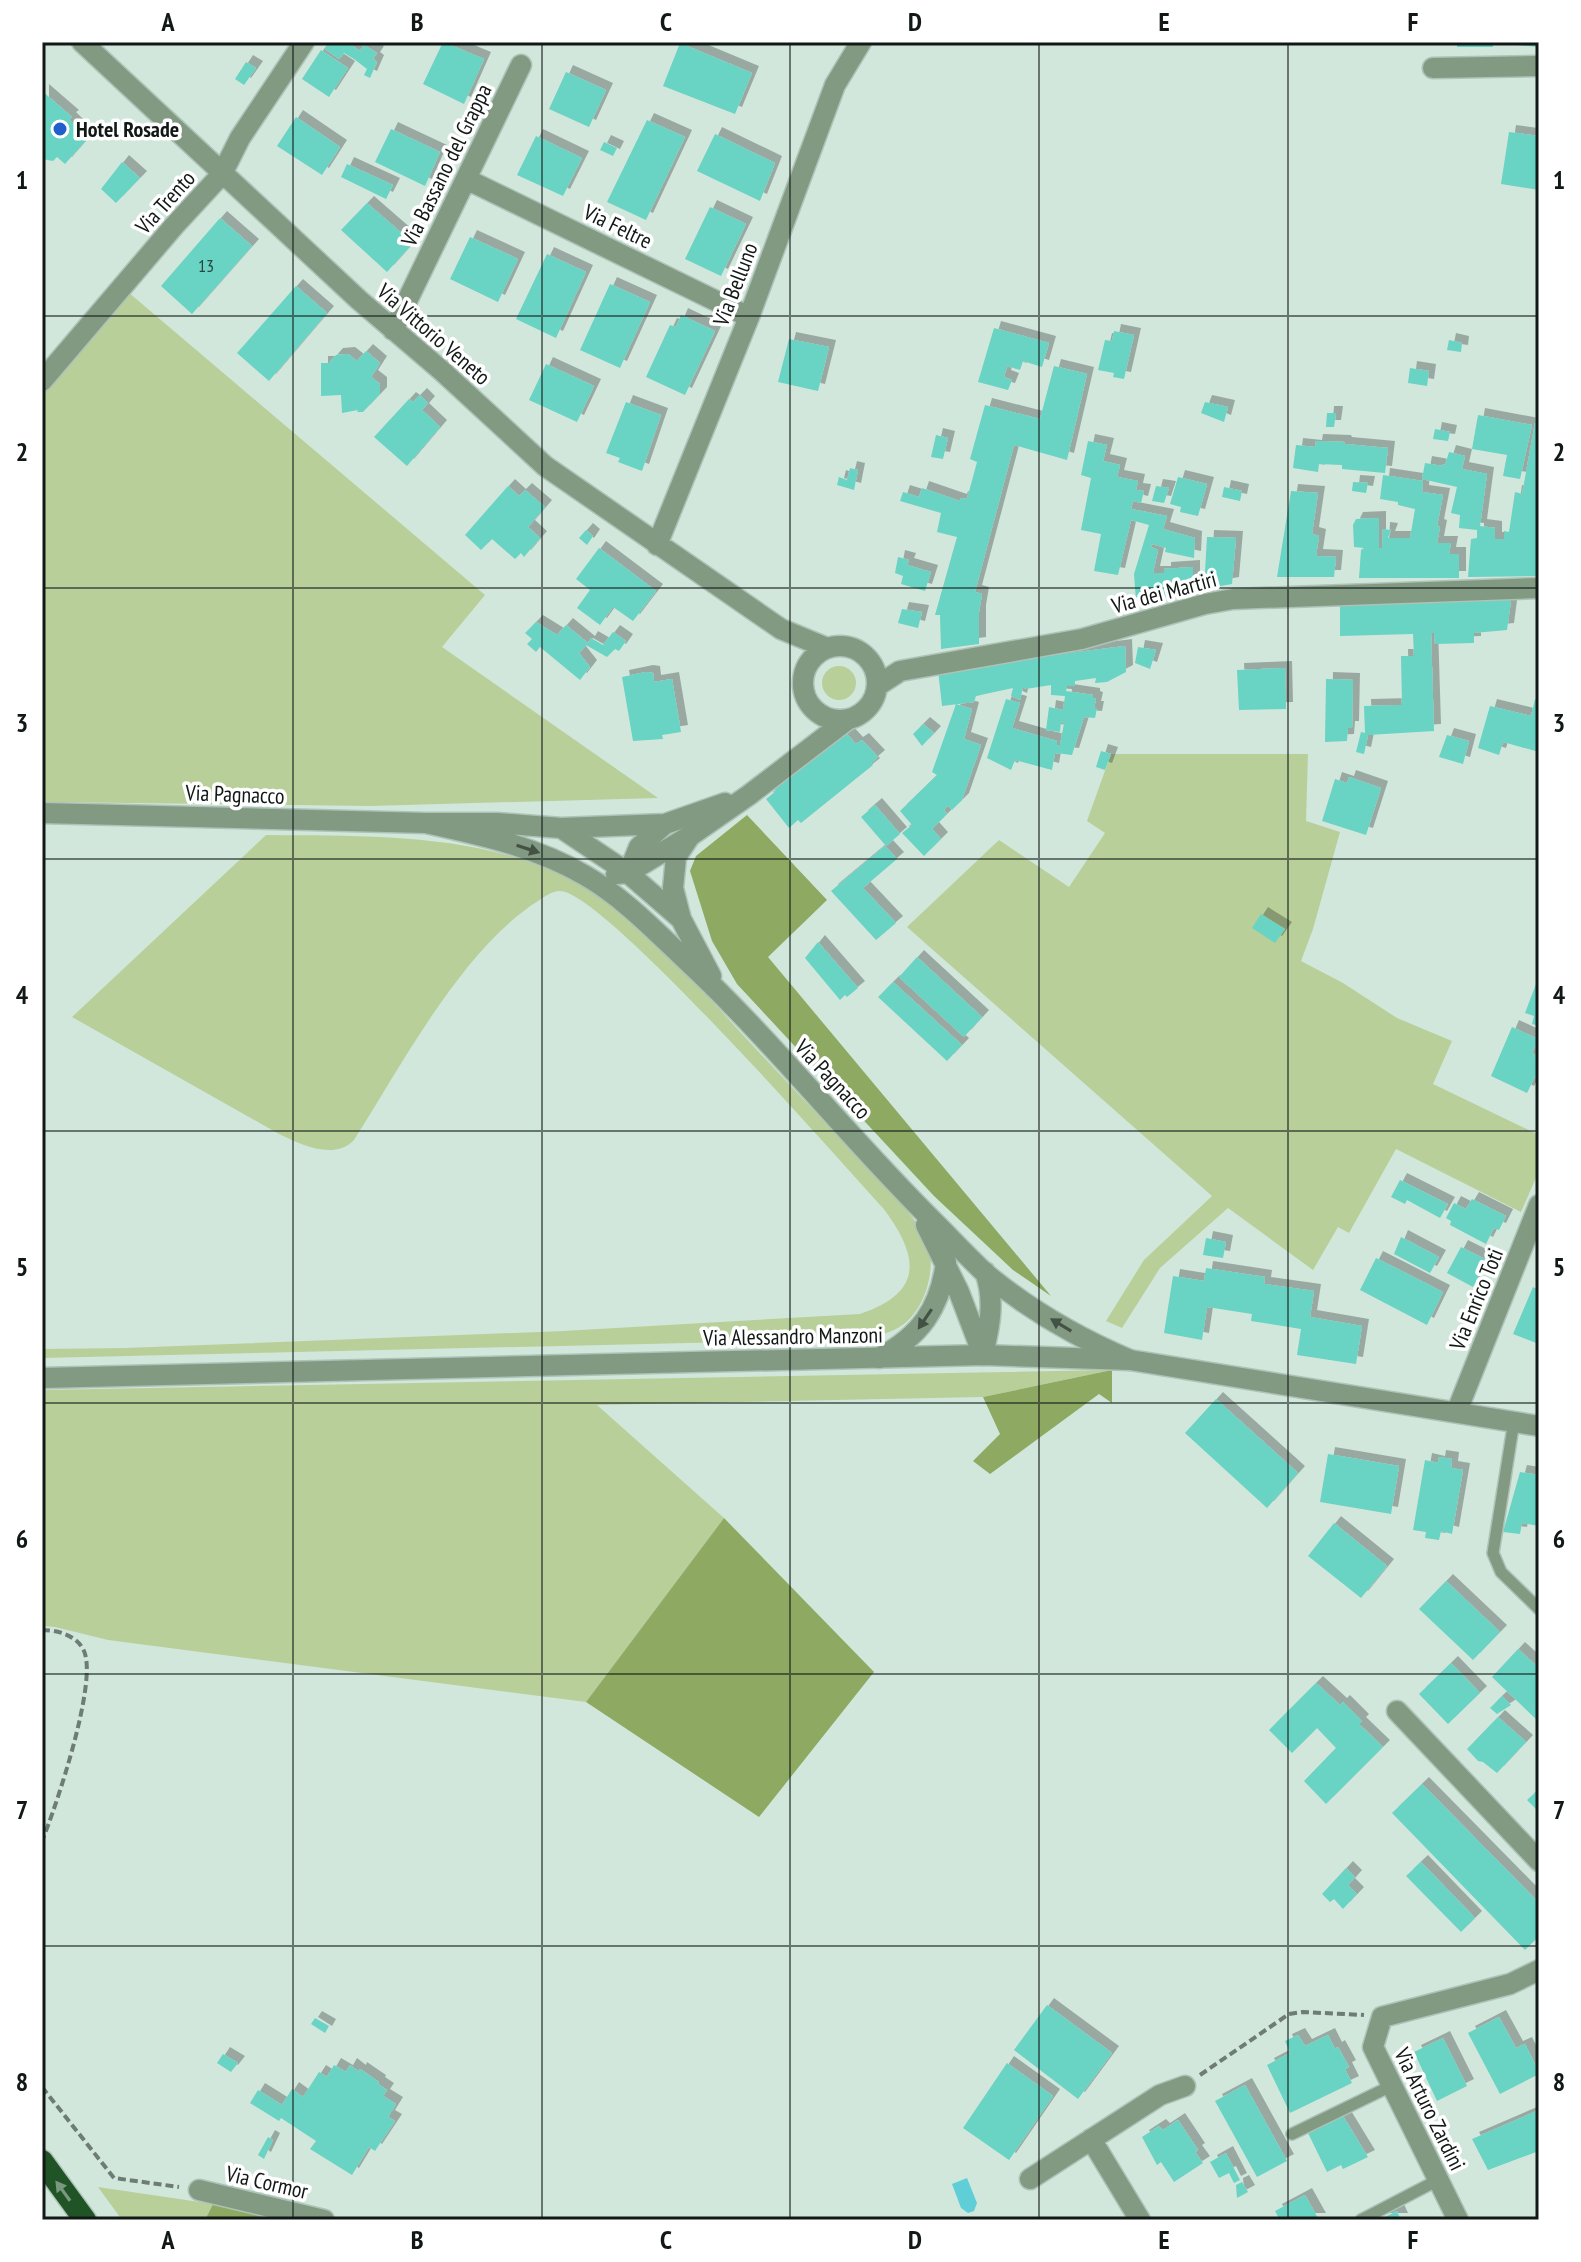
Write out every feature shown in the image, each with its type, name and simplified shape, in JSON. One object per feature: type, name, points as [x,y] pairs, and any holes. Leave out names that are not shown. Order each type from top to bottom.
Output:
[{"type":"highway","points":[[42,2161],[85,2220]]},
{"type":"street","name":"Via Vittorio Veneto","points":[[82,42],[222,174],[545,466],[781,629],[827,648]]},
{"type":"street","name":"Via Trento","points":[[42,381],[222,174],[240,138],[304,42]]},
{"type":"street","name":"Via Belluno","points":[[657,545],[749,317],[835,85],[861,42]]},
{"type":"street","name":"Via Bassano del Grappa","points":[[393,330],[521,65]]},
{"type":"street","points":[[1433,68],[1539,66]]},
{"type":"street","name":"Via Feltre","points":[[466,179],[749,317]]},
{"type":"street","name":"Via dei Martiri","points":[[877,686],[900,671],[1082,639],[1233,599],[1539,588]]},
{"type":"street","name":"Via Vittorio Veneto","points":[[781,629],[806,668]]},
{"type":"street","points":[[807,751],[816,727],[802,688],[806,668],[818,653],[827,648],[852,648],[871,663],[877,686],[868,708],[847,720],[827,719],[811,707]]},
{"type":"street","name":"Via dei Martiri","points":[[871,663],[900,671]]},
{"type":"street","name":"Via Pagnacco","points":[[588,876],[628,873],[690,836],[847,720]]},
{"type":"street","name":"Via Pagnacco","points":[[42,813],[497,823],[561,828],[665,824],[749,795]]},
{"type":"street","name":"Via Pagnacco","points":[[426,823],[493,838],[544,854],[588,876],[633,911],[718,990],[912,1200],[985,1272],[1052,1320],[1096,1346],[1130,1360]]},
{"type":"street","name":"Via Pagnacco","points":[[628,873],[639,847],[665,824]]},
{"type":"street","name":"Via Pagnacco","points":[[561,828],[628,873],[681,919]]},
{"type":"street","name":"Via Pagnacco","points":[[690,836],[676,857],[673,888],[681,919],[718,990]]},
{"type":"street","points":[[628,873],[633,911]]},
{"type":"street","name":"Via Pagnacco","points":[[912,1200],[946,1262],[983,1355]]},
{"type":"street","name":"Via Enrico Toti","points":[[1457,1411],[1539,1205]]},
{"type":"street","points":[[879,1358],[903,1345],[919,1330],[933,1309],[943,1285],[946,1262]]},
{"type":"street","points":[[983,1355],[991,1306],[985,1272]]},
{"type":"street","name":"Via Alessandro Manzoni","points":[[42,1378],[983,1355],[1130,1360],[1539,1426]]},
{"type":"street","points":[[1397,1711],[1539,1861]]},
{"type":"street","points":[[1382,2017],[1510,1984],[1539,1970]]},
{"type":"street","name":"Via Arturo Zardini","points":[[1382,2017],[1373,2047],[1458,2220]]},
{"type":"street","points":[[1030,2179],[1160,2095],[1185,2086]]},
{"type":"street","points":[[1091,2139],[1140,2220]]},
{"type":"street","name":"Via Cormor","points":[[199,2190],[324,2220]]},
{"type":"lane","points":[[1514,1421],[1493,1553],[1501,1572],[1539,1609]]},
{"type":"lane","points":[[1292,2134],[1391,2086]]},
{"type":"lane","points":[[1361,2220],[1438,2180]]},
{"type":"path","points":[[42,1630],[53,1630],[73,1638],[80,1644],[87,1660],[74,1747],[42,1841]]},
{"type":"path","points":[[1185,2086],[1289,2014],[1303,2012],[1382,2017]]},
{"type":"path","points":[[42,2087],[114,2178],[199,2190]]},
{"type":"green space","points":[[128,292],[485,595],[442,647],[658,798],[370,806],[42,802],[42,396]]},
{"type":"green space","points":[[839,666],[851,671],[856,683],[851,695],[839,700],[827,695],[822,683],[827,671]]},
{"type":"green space","points":[[1111,754],[1308,754],[1306,821],[1340,832],[1301,961],[1343,983],[1397,1018],[1452,1041],[1433,1084],[1539,1135],[1539,1171],[1521,1212],[1396,1149],[1349,1233],[1338,1227],[1313,1270],[1228,1208],[1160,1268],[1122,1328],[1106,1321],[1144,1260],[1212,1196],[907,927],[999,840],[1069,887],[1105,833],[1087,821]]},
{"type":"green space","points":[[747,815],[827,900],[768,957],[1051,1296],[1013,1270],[934,1196],[737,984],[712,941],[690,871],[696,856]]},
{"type":"green space","points":[[266,835],[408,839],[478,848],[547,868],[604,899],[678,964],[906,1209],[922,1232],[931,1258],[925,1294],[912,1316],[894,1330],[857,1339],[42,1358],[42,1349],[563,1331],[860,1314],[896,1295],[905,1283],[909,1257],[895,1225],[883,1208],[670,979],[584,902],[560,891],[538,901],[510,922],[484,948],[436,1010],[354,1140],[337,1149],[317,1149],[279,1134],[72,1017]]},
{"type":"green space","points":[[1112,1370],[983,1397],[597,1405],[724,1518],[586,1702],[108,1640],[42,1626],[42,1390]]},
{"type":"green space","points":[[1112,1370],[1112,1403],[1099,1394],[990,1474],[973,1461],[1000,1434],[983,1397]]},
{"type":"green space","points":[[724,1518],[874,1672],[759,1817],[586,1702]]},
{"type":"green space","points":[[98,2187],[213,2204],[205,2220],[122,2220]]},
{"type":"green space","points":[[213,2204],[284,2220],[205,2220]]},
{"type":"water","points":[[967,2178],[977,2203],[974,2211],[968,2213],[961,2208],[952,2184]]},
{"type":"building","points":[[330,42],[347,42],[360,51],[364,45],[377,53],[373,59],[377,62],[370,78],[364,75],[367,69],[354,59],[344,53],[339,59],[325,49]]},
{"type":"building","points":[[443,42],[484,59],[464,104],[423,84]]},
{"type":"building","points":[[1457,42],[1493,42],[1493,47],[1457,47]]},
{"type":"building","points":[[1516,42],[1539,42],[1539,47],[1516,45]]},
{"type":"building","points":[[680,43],[752,73],[735,114],[663,86]]},
{"type":"building","points":[[321,50],[348,68],[329,97],[302,79]]},
{"type":"building","points":[[246,62],[256,68],[244,85],[235,79]]},
{"type":"building","points":[[566,72],[606,90],[589,127],[549,109]]},
{"type":"building","name":"Hotel Rosade","points":[[42,91],[72,117],[69,119],[88,138],[65,164],[57,157],[53,161],[42,159]]},
{"type":"building","points":[[296,117],[340,147],[322,175],[277,146]]},
{"type":"building","points":[[647,120],[685,137],[646,220],[607,202]]},
{"type":"building","points":[[391,129],[440,152],[425,186],[375,162]]},
{"type":"building","points":[[1509,132],[1539,136],[1539,190],[1501,184]]},
{"type":"building","points":[[715,134],[775,163],[760,201],[697,171]]},
{"type":"building","points":[[536,136],[582,158],[563,196],[517,175]]},
{"type":"building","points":[[604,142],[617,148],[613,156],[600,150]]},
{"type":"building","points":[[122,162],[140,178],[116,203],[101,189]]},
{"type":"building","points":[[347,164],[393,185],[386,199],[341,177]]},
{"type":"building","points":[[367,203],[413,243],[387,272],[341,230]]},
{"type":"building","points":[[710,207],[746,224],[721,276],[685,259]]},
{"type":"building","points":[[220,218],[252,246],[192,314],[161,286]]},
{"type":"building","points":[[470,237],[518,259],[498,302],[450,279]]},
{"type":"building","points":[[547,254],[586,272],[556,338],[516,319]]},
{"type":"building","points":[[610,284],[650,302],[620,368],[580,350]]},
{"type":"building","points":[[296,286],[327,313],[269,381],[237,353]]},
{"type":"building","points":[[681,315],[715,331],[685,395],[646,377],[670,325],[676,327]]},
{"type":"building","points":[[994,328],[1049,343],[1042,367],[1023,361],[1020,370],[1007,366],[1004,377],[1012,380],[1008,390],[978,382]]},
{"type":"building","points":[[1114,331],[1134,335],[1124,379],[1098,370],[1105,340],[1112,341]]},
{"type":"building","points":[[789,339],[829,347],[818,391],[778,382]]},
{"type":"building","points":[[1449,340],[1462,343],[1461,352],[1447,350]]},
{"type":"building","points":[[366,351],[380,363],[371,377],[380,384],[380,394],[363,412],[342,413],[341,395],[321,396],[321,363],[329,363],[336,355],[348,354],[357,361]]},
{"type":"building","points":[[546,364],[594,386],[577,422],[529,400]]},
{"type":"building","points":[[1054,366],[1087,374],[1067,460],[1014,445],[975,592],[982,594],[979,644],[941,649],[940,615],[935,615],[957,537],[937,532],[941,513],[900,501],[903,492],[919,497],[922,488],[960,501],[961,498],[967,499],[977,462],[970,459],[985,405],[1040,419]]},
{"type":"building","points":[[1410,368],[1429,371],[1427,386],[1408,383]]},
{"type":"building","points":[[420,395],[428,403],[422,410],[440,427],[407,466],[374,437],[409,399],[413,402]]},
{"type":"building","points":[[626,402],[661,415],[642,471],[618,462],[620,458],[606,453]]},
{"type":"building","points":[[1205,402],[1228,407],[1224,422],[1201,413]]},
{"type":"building","points":[[1537,412],[1539,576],[1468,577],[1471,539],[1477,538],[1477,530],[1459,528],[1460,515],[1451,513],[1457,487],[1422,479],[1425,463],[1445,465],[1449,452],[1465,456],[1462,469],[1487,474],[1480,526],[1495,528],[1495,539],[1504,539],[1504,531],[1509,532],[1515,492],[1522,494]]},
{"type":"building","points":[[1327,413],[1336,413],[1334,427],[1326,427]]},
{"type":"building","points":[[1478,415],[1532,425],[1520,479],[1503,476],[1507,455],[1472,449]]},
{"type":"building","points":[[1435,429],[1450,432],[1448,441],[1433,439]]},
{"type":"building","points":[[936,435],[948,438],[943,459],[931,457]]},
{"type":"building","points":[[1088,441],[1107,445],[1103,461],[1120,465],[1117,477],[1138,481],[1136,490],[1144,491],[1141,503],[1133,501],[1131,509],[1167,516],[1163,529],[1195,538],[1194,558],[1165,552],[1166,548],[1152,544],[1151,547],[1158,550],[1153,573],[1193,567],[1193,592],[1136,601],[1134,574],[1149,525],[1131,520],[1118,575],[1094,571],[1101,534],[1081,530],[1091,478],[1081,475]]},
{"type":"building","points":[[1316,441],[1388,448],[1385,473],[1342,469],[1342,465],[1319,464],[1318,472],[1293,468],[1296,445],[1315,447]]},
{"type":"building","points":[[850,468],[858,470],[854,490],[837,485],[839,477],[847,480]]},
{"type":"building","points":[[1383,475],[1423,481],[1422,492],[1443,495],[1437,543],[1451,543],[1449,554],[1459,554],[1459,578],[1359,578],[1361,550],[1364,548],[1354,547],[1353,525],[1356,519],[1379,518],[1379,548],[1382,548],[1383,529],[1391,530],[1388,538],[1410,538],[1415,509],[1380,499]]},
{"type":"building","points":[[1178,477],[1207,484],[1198,516],[1180,512],[1181,507],[1170,504]]},
{"type":"building","points":[[1353,482],[1368,483],[1366,493],[1352,491]]},
{"type":"building","points":[[508,486],[519,496],[525,490],[545,507],[528,527],[540,538],[524,557],[521,553],[515,559],[492,539],[481,550],[465,535]]},
{"type":"building","points":[[1156,486],[1169,488],[1164,503],[1152,501]]},
{"type":"building","points":[[1224,487],[1242,491],[1240,501],[1222,497]]},
{"type":"building","points":[[1291,491],[1318,493],[1312,534],[1319,536],[1316,556],[1336,557],[1334,577],[1277,577]]},
{"type":"building","points":[[586,530],[593,536],[587,545],[579,538]]},
{"type":"building","points":[[1207,537],[1236,538],[1232,584],[1204,589]]},
{"type":"building","points":[[599,548],[656,591],[633,621],[613,607],[600,625],[577,608],[590,590],[576,579]]},
{"type":"building","points":[[898,557],[909,560],[907,565],[931,572],[925,591],[901,584],[903,576],[895,573]]},
{"type":"building","points":[[1511,600],[1507,630],[1474,633],[1474,643],[1435,644],[1434,633],[1431,633],[1434,731],[1368,735],[1364,754],[1356,752],[1361,732],[1365,733],[1364,706],[1402,705],[1401,656],[1414,656],[1413,634],[1340,636],[1340,605]]},
{"type":"building","points":[[902,609],[922,612],[918,628],[898,623]]},
{"type":"building","points":[[536,622],[557,635],[566,625],[588,643],[591,638],[603,645],[613,632],[626,641],[619,651],[615,649],[607,657],[586,645],[579,653],[590,667],[580,680],[540,647],[536,652],[527,644],[532,639],[525,633]]},
{"type":"building","points":[[1125,646],[1126,672],[1107,682],[1095,683],[1096,678],[1075,681],[1075,686],[1067,686],[1066,691],[1093,695],[1096,699],[1094,708],[1097,708],[1095,718],[1084,717],[1072,755],[1055,753],[1052,770],[1015,760],[1011,770],[987,758],[1006,699],[1020,703],[1012,728],[1057,741],[1060,745],[1064,723],[1061,722],[1060,732],[1046,730],[1049,707],[1063,710],[1065,696],[1051,695],[1051,685],[1023,687],[1020,700],[1011,696],[1013,688],[976,696],[974,702],[942,706],[938,670]]},
{"type":"building","points":[[1138,647],[1156,650],[1150,669],[1135,663]]},
{"type":"building","points":[[1285,668],[1286,709],[1239,710],[1237,670]]},
{"type":"building","points":[[653,673],[654,682],[672,679],[681,732],[662,735],[663,739],[633,741],[622,677]]},
{"type":"building","points":[[1326,679],[1353,680],[1352,728],[1348,728],[1347,741],[1325,742]]},
{"type":"building","points":[[1535,699],[1539,701],[1539,752],[1503,742],[1499,755],[1478,748],[1490,706],[1531,716]]},
{"type":"building","points":[[956,704],[972,709],[964,739],[981,745],[962,800],[952,810],[948,806],[944,810],[947,814],[932,829],[941,839],[924,856],[902,833],[912,825],[900,811],[937,775],[932,772]]},
{"type":"building","points":[[923,724],[934,733],[922,746],[913,734]]},
{"type":"building","points":[[844,731],[856,744],[862,740],[878,757],[871,763],[873,765],[801,823],[798,820],[789,828],[766,799]]},
{"type":"building","points":[[1447,735],[1469,741],[1463,764],[1439,757]]},
{"type":"building","points":[[1101,751],[1111,754],[1105,770],[1096,767]]},
{"type":"building","points":[[1349,777],[1381,788],[1366,835],[1322,821],[1335,779],[1347,783]]},
{"type":"building","points":[[875,805],[900,834],[886,846],[861,817]]},
{"type":"building","points":[[885,846],[897,859],[863,888],[896,923],[876,940],[831,891]]},
{"type":"building","points":[[1261,914],[1285,929],[1275,943],[1252,928]]},
{"type":"building","points":[[818,942],[858,988],[847,997],[845,995],[840,1000],[805,958]]},
{"type":"building","points":[[917,957],[982,1017],[964,1037],[899,977]]},
{"type":"building","points":[[1539,976],[1539,1026],[1532,1024],[1534,1016],[1525,1013]]},
{"type":"building","points":[[893,982],[962,1045],[947,1061],[878,997]]},
{"type":"building","points":[[1512,1027],[1538,1039],[1532,1053],[1538,1056],[1535,1063],[1539,1064],[1539,1069],[1527,1093],[1491,1076]]},
{"type":"building","points":[[1400,1180],[1448,1204],[1440,1218],[1407,1200],[1405,1204],[1391,1197]]},
{"type":"building","points":[[1472,1199],[1506,1216],[1499,1230],[1494,1228],[1486,1244],[1450,1225],[1451,1221],[1446,1218],[1454,1203],[1466,1209]]},
{"type":"building","points":[[1401,1237],[1439,1257],[1430,1273],[1394,1254]]},
{"type":"building","points":[[1206,1238],[1226,1242],[1223,1258],[1203,1255]]},
{"type":"building","points":[[1461,1247],[1487,1260],[1473,1287],[1447,1273]]},
{"type":"building","points":[[1376,1258],[1443,1292],[1427,1325],[1360,1290]]},
{"type":"building","points":[[1206,1268],[1265,1277],[1264,1284],[1314,1291],[1310,1317],[1362,1326],[1356,1364],[1297,1355],[1301,1329],[1251,1321],[1252,1314],[1207,1307],[1202,1340],[1164,1333],[1173,1276],[1204,1281]]},
{"type":"building","points":[[1533,1287],[1539,1290],[1539,1344],[1513,1334]]},
{"type":"building","points":[[1216,1399],[1298,1473],[1267,1508],[1185,1433]]},
{"type":"building","points":[[1328,1454],[1399,1466],[1391,1514],[1320,1502]]},
{"type":"building","points":[[1439,1457],[1452,1459],[1451,1468],[1463,1470],[1452,1534],[1441,1531],[1439,1540],[1425,1538],[1426,1532],[1413,1530],[1425,1460],[1438,1463]]},
{"type":"building","points":[[1520,1472],[1539,1475],[1539,1526],[1522,1523],[1520,1534],[1503,1532]]},
{"type":"building","points":[[1334,1523],[1387,1566],[1361,1598],[1308,1556]]},
{"type":"building","points":[[1446,1581],[1500,1632],[1473,1660],[1419,1609]]},
{"type":"building","points":[[1518,1649],[1539,1668],[1539,1722],[1492,1677]]},
{"type":"building","points":[[1451,1663],[1480,1693],[1448,1724],[1419,1694]]},
{"type":"building","points":[[1316,1683],[1340,1705],[1343,1702],[1362,1721],[1359,1724],[1383,1747],[1326,1804],[1304,1781],[1336,1748],[1317,1728],[1292,1753],[1269,1730]]},
{"type":"building","points":[[1502,1696],[1511,1705],[1497,1714],[1490,1708]]},
{"type":"building","points":[[1498,1717],[1526,1742],[1497,1773],[1478,1761],[1467,1749]]},
{"type":"building","points":[[1422,1784],[1539,1903],[1539,1936],[1525,1950],[1392,1813]]},
{"type":"building","points":[[1539,1789],[1539,1812],[1527,1800]]},
{"type":"building","points":[[1421,1862],[1475,1918],[1461,1932],[1406,1876]]},
{"type":"building","points":[[1346,1868],[1355,1877],[1348,1885],[1357,1894],[1343,1909],[1334,1899],[1330,1902],[1322,1894]]},
{"type":"building","points":[[1047,2005],[1112,2053],[1078,2099],[1014,2050]]},
{"type":"building","points":[[1499,2017],[1516,2048],[1525,2044],[1539,2072],[1500,2094],[1468,2033]]},
{"type":"building","points":[[315,2018],[329,2026],[325,2033],[311,2024]]},
{"type":"building","points":[[1298,2035],[1305,2046],[1328,2035],[1349,2067],[1345,2069],[1352,2083],[1290,2113],[1267,2065],[1290,2053],[1285,2041]]},
{"type":"building","points":[[1443,2038],[1467,2086],[1437,2101],[1414,2052]]},
{"type":"building","points":[[223,2054],[238,2063],[231,2072],[217,2063]]},
{"type":"building","points":[[1007,2063],[1053,2096],[1009,2160],[963,2128]]},
{"type":"building","points":[[334,2065],[346,2072],[350,2065],[359,2072],[360,2069],[379,2082],[387,2090],[383,2096],[396,2104],[388,2117],[395,2121],[375,2151],[369,2147],[352,2175],[310,2149],[316,2141],[281,2118],[279,2121],[250,2103],[258,2090],[282,2105],[292,2089],[303,2097],[319,2072],[327,2077]]},
{"type":"building","points":[[1245,2085],[1287,2161],[1257,2177],[1215,2101]]},
{"type":"building","points":[[1539,2110],[1539,2151],[1488,2170],[1472,2139]]},
{"type":"building","points":[[1343,2116],[1368,2157],[1343,2169],[1341,2165],[1327,2172],[1308,2133]]},
{"type":"building","points":[[1178,2120],[1203,2163],[1174,2182],[1161,2162],[1157,2165],[1142,2137],[1159,2126],[1163,2130]]},
{"type":"building","points":[[268,2137],[273,2140],[264,2159],[258,2155]]},
{"type":"building","points":[[1226,2153],[1240,2180],[1234,2183],[1229,2173],[1219,2178],[1210,2162]]},
{"type":"building","points":[[1242,2182],[1248,2192],[1237,2198],[1236,2185]]},
{"type":"building","points":[[1305,2195],[1319,2220],[1280,2220],[1275,2211]]},
{"type":"building","points":[[1397,2211],[1401,2220],[1370,2220],[1381,2214],[1383,2218]]},
{"type":"place","name":"Hotel Rosade","points":[[60,129]]}]
